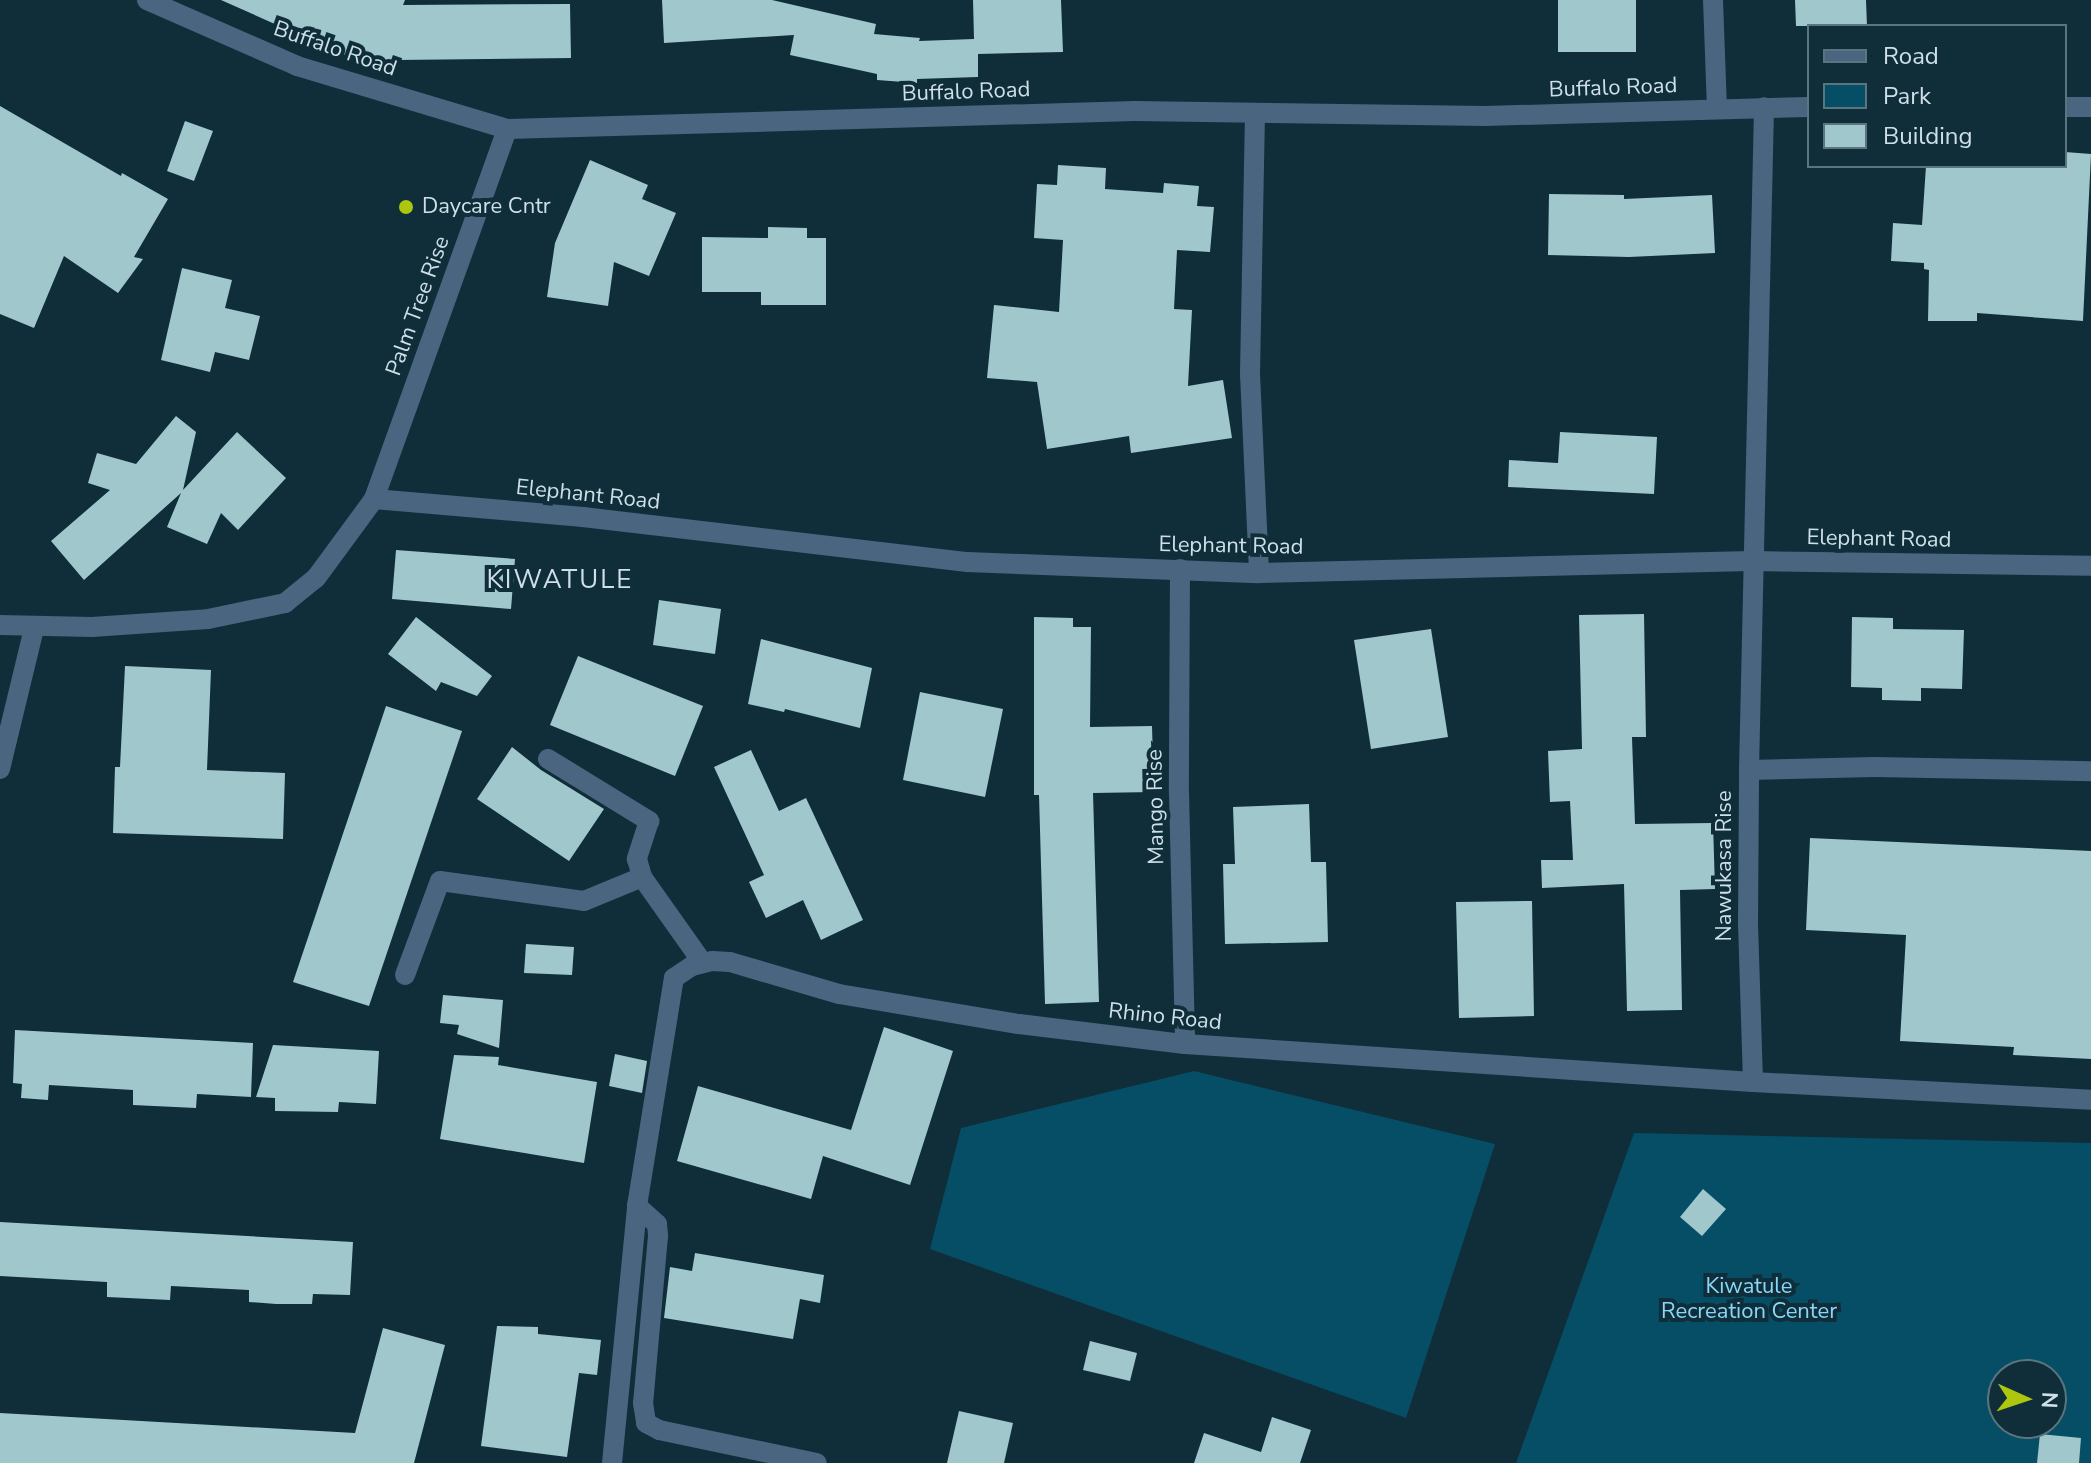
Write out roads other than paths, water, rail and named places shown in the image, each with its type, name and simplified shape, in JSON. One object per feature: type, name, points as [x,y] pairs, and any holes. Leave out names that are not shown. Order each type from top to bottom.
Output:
[{"type":"street","name":"Buffalo Road","points":[[147,0],[297,66],[507,129],[1135,111],[1485,116],[1807,107]]},
{"type":"street","points":[[1713,0],[1717,108]]},
{"type":"street","name":"Nawukasa Rise","points":[[1753,1082],[1748,925],[1751,561],[1764,107]]},
{"type":"street","points":[[2067,107],[2091,107]]},
{"type":"street","points":[[1255,113],[1250,374],[1259,573]]},
{"type":"street","name":"Palm Tree Rise","points":[[0,625],[34,628],[208,619],[285,603],[316,578],[374,499],[507,129]]},
{"type":"street","name":"Elephant Road","points":[[374,499],[583,517],[967,562],[1259,573],[1751,561],[2091,566]]},
{"type":"street","name":"Mango Rise","points":[[1180,569],[1179,793],[1185,1044]]},
{"type":"street","points":[[0,769],[34,628]]},
{"type":"street","points":[[548,759],[649,821],[637,859],[642,877],[703,963]]},
{"type":"street","points":[[1749,770],[1875,767],[2091,771]]},
{"type":"street","points":[[405,975],[440,881],[584,901],[642,877]]},
{"type":"street","name":"Rhino Road","points":[[637,1206],[674,978],[703,963],[730,962],[759,968],[839,994],[1019,1024],[1185,1044],[1753,1082]]},
{"type":"street","points":[[1753,1082],[2091,1100]]},
{"type":"street","points":[[612,1463],[637,1206]]},
{"type":"street","points":[[637,1206],[657,1224],[658,1236],[643,1403],[646,1423],[659,1430],[817,1463]]},
{"type":"place","name":"Daycare Cntr","points":[[406,207]]},
{"type":"district","name":"KIWATULE","points":[[560,580]]},
{"type":"park label","name":"Kiwatule Recreation Center","points":[[1749,1298]]}]
